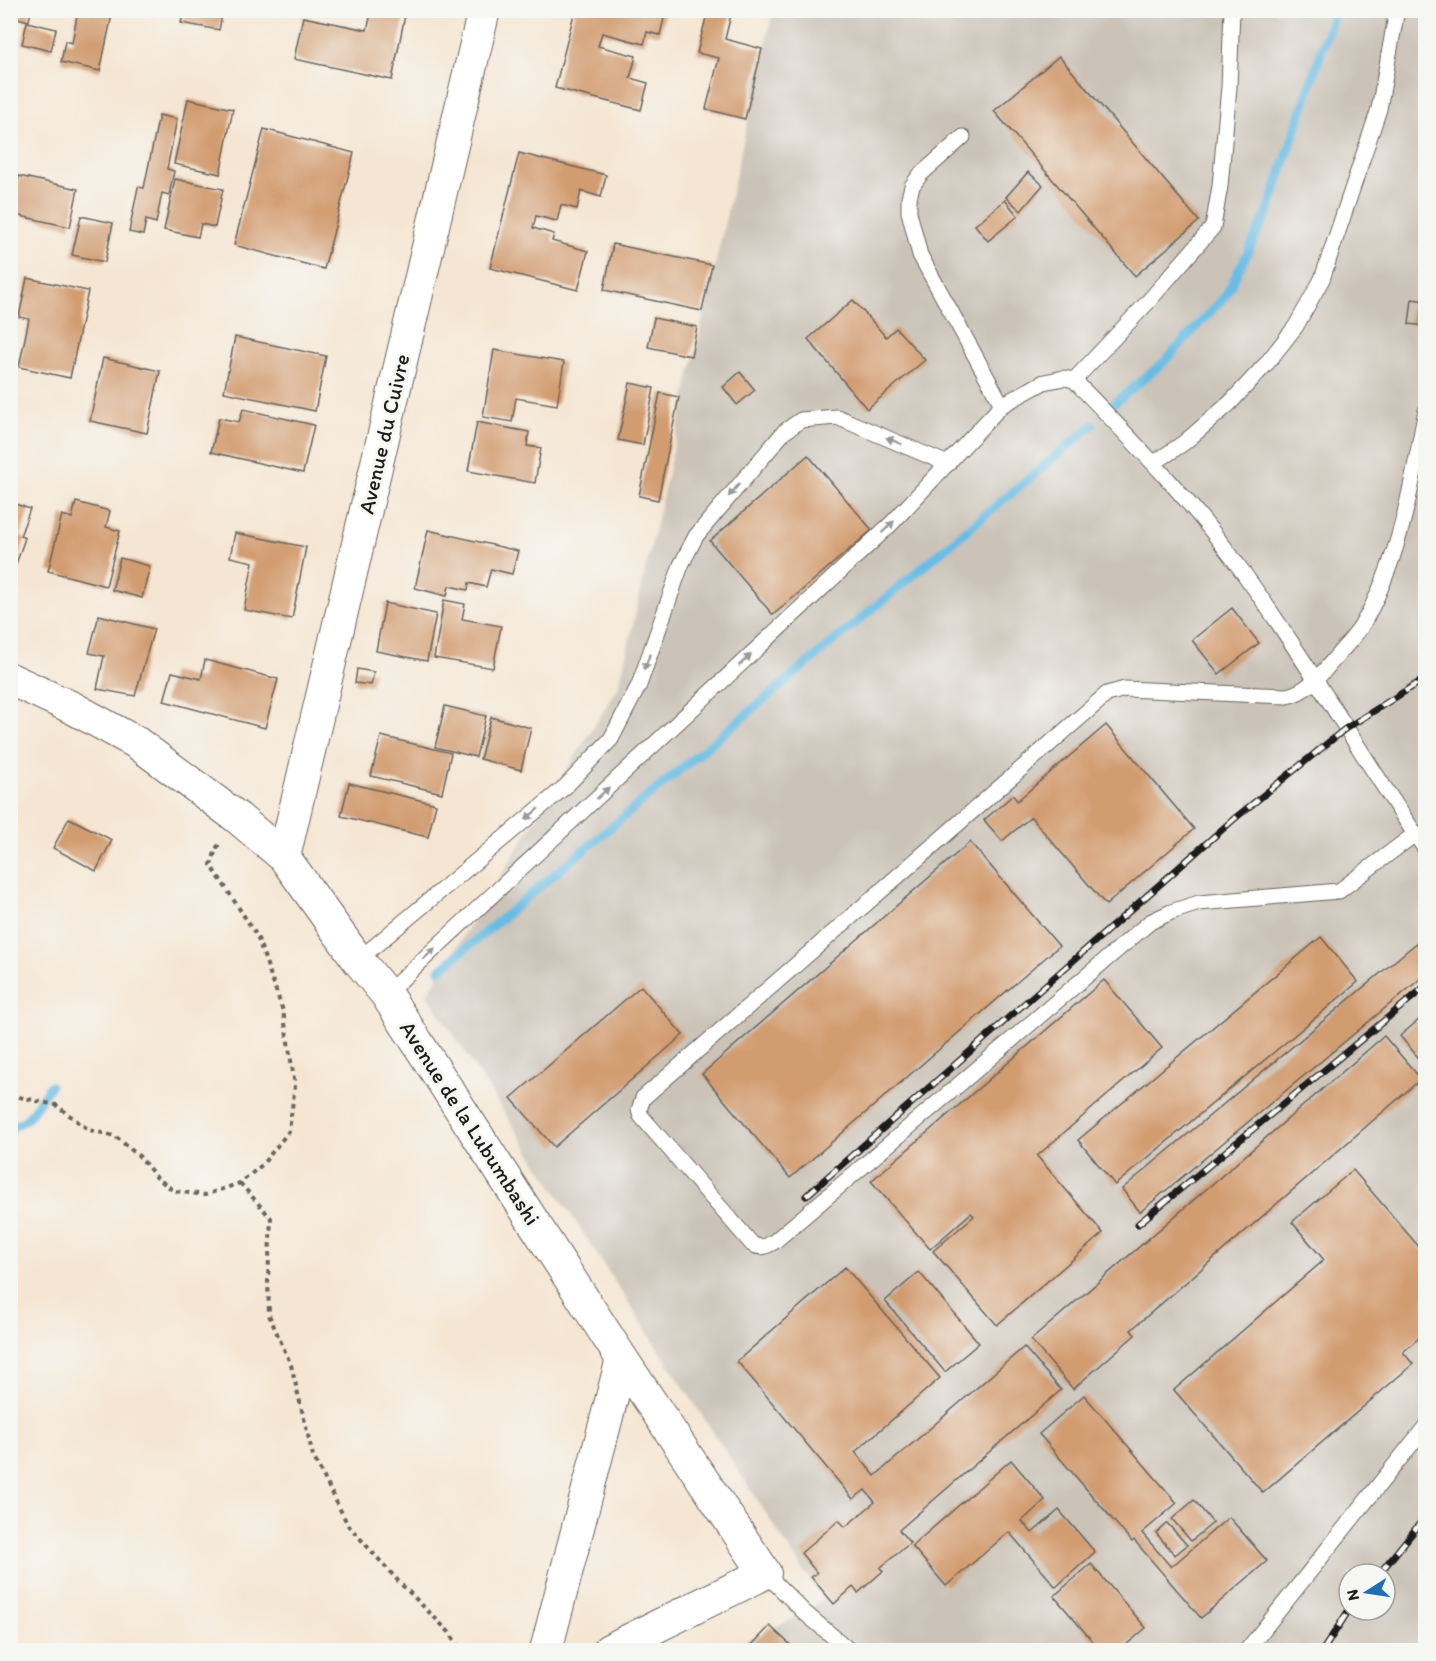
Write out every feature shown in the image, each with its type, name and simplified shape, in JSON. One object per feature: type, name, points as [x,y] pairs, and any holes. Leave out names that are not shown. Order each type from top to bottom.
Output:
[{"type":"street","name":"Avenue du Cuivre","points":[[284,857],[484,10]]},
{"type":"street","name":"Avenue de la Lubumbashi","points":[[10,679],[73,708],[137,743],[238,818],[284,857],[358,960],[386,994],[622,1359],[765,1573]]},
{"type":"street","points":[[546,1650],[622,1359]]},
{"type":"street","points":[[609,1650],[765,1573]]},
{"type":"lane","points":[[1074,380],[1147,303],[1213,227],[1220,186],[1229,87],[1232,10]]},
{"type":"lane","points":[[1154,463],[1185,442],[1230,403],[1267,363],[1296,326],[1312,298],[1322,279],[1380,109],[1397,10]]},
{"type":"lane","points":[[963,138],[920,175],[912,186],[909,212],[920,255],[1002,405]]},
{"type":"lane","points":[[386,994],[892,523],[1002,405],[1044,382],[1064,378],[1074,380],[1154,463],[1236,563],[1316,680],[1425,850]]},
{"type":"lane","points":[[1414,834],[1339,891],[1198,903],[1158,917],[784,1234],[764,1247],[752,1244],[641,1116],[639,1110],[643,1098],[1107,694],[1125,689],[1287,696],[1299,693],[1316,680],[1361,626],[1386,577],[1401,528],[1425,411]]},
{"type":"lane","points":[[358,960],[566,786],[611,739],[639,686],[681,565],[696,536],[784,432],[801,420],[837,417],[948,464]]},
{"type":"lane","points":[[1247,1650],[1425,1426]]},
{"type":"lane","name":"Avenue de la Lubumbashi","points":[[765,1573],[805,1613],[849,1650]]},
{"type":"path","points":[[10,1095],[56,1104],[89,1130],[115,1136],[140,1157],[156,1177],[174,1191],[205,1195],[240,1183],[262,1165],[289,1131],[295,1085],[282,1011],[257,936],[212,865],[216,849],[238,818]]},
{"type":"path","points":[[240,1183],[271,1218],[269,1315],[291,1365],[313,1456],[348,1525],[400,1583],[449,1632],[461,1650]]},
{"type":"shaded area","points":[[773,11],[1425,11],[1425,1650],[709,1650],[734,1646],[805,1613],[822,1599],[427,994],[619,686]]},
{"type":"building","points":[[10,10],[31,10],[29,21],[17,18],[14,33],[10,32]]},
{"type":"building","points":[[78,10],[113,10],[100,71],[61,62],[65,41],[72,43]]},
{"type":"building","points":[[184,10],[223,10],[219,30],[181,23]]},
{"type":"building","points":[[372,10],[406,10],[392,80],[294,59],[303,17],[367,30]]},
{"type":"building","points":[[575,10],[666,10],[660,35],[647,32],[644,44],[602,33],[598,46],[636,56],[630,78],[648,83],[641,110],[555,88]]},
{"type":"building","points":[[708,10],[732,11],[725,39],[762,49],[745,119],[706,109],[719,58],[697,53]]},
{"type":"building","points":[[27,22],[56,29],[51,51],[22,44]]},
{"type":"building","points":[[1059,56],[1199,221],[1135,276],[994,111]]},
{"type":"building","points":[[188,99],[233,109],[220,174],[174,164]]},
{"type":"building","points":[[159,115],[177,119],[167,169],[174,171],[169,195],[162,193],[156,223],[146,220],[143,235],[129,232],[138,187],[144,188]]},
{"type":"building","points":[[264,129],[354,153],[324,269],[234,245]]},
{"type":"building","points":[[519,153],[606,175],[601,197],[581,191],[577,209],[561,205],[557,221],[536,216],[533,228],[554,234],[552,241],[588,251],[578,290],[490,268]]},
{"type":"building","points":[[1028,172],[1043,185],[1021,211],[1006,197]]},
{"type":"building","points":[[19,176],[78,189],[70,227],[11,214]]},
{"type":"building","points":[[175,179],[223,189],[215,227],[201,224],[198,237],[164,230]]},
{"type":"building","points":[[1005,200],[1018,216],[988,241],[975,225]]},
{"type":"building","points":[[81,216],[113,223],[105,262],[72,255]]},
{"type":"building","points":[[613,244],[712,265],[702,311],[604,290]]},
{"type":"building","points":[[27,278],[88,291],[70,378],[19,367],[29,319],[19,317]]},
{"type":"building","points":[[1412,299],[1426,301],[1426,326],[1409,324]]},
{"type":"building","points":[[853,300],[886,337],[896,328],[925,360],[867,409],[808,339]]},
{"type":"building","points":[[654,318],[697,327],[691,356],[648,347]]},
{"type":"building","points":[[235,337],[326,356],[315,411],[224,392]]},
{"type":"building","points":[[494,350],[564,362],[557,405],[516,398],[512,422],[483,417]]},
{"type":"building","points":[[103,358],[160,371],[147,433],[90,421]]},
{"type":"building","points":[[740,372],[755,390],[737,405],[723,387]]},
{"type":"building","points":[[630,383],[654,388],[643,445],[618,440]]},
{"type":"building","points":[[660,393],[679,397],[658,500],[639,496]]},
{"type":"building","points":[[243,409],[314,425],[303,473],[211,452],[219,418],[239,422]]},
{"type":"building","points":[[477,422],[529,432],[527,446],[541,448],[535,483],[468,471]]},
{"type":"building","points":[[808,455],[872,530],[773,615],[710,541]]},
{"type":"building","points":[[10,502],[30,509],[20,536],[25,538],[11,579]]},
{"type":"building","points":[[76,502],[110,511],[106,527],[120,531],[106,586],[48,571],[62,515],[72,518]]},
{"type":"building","points":[[428,530],[518,551],[512,574],[491,569],[486,587],[469,583],[468,590],[449,586],[447,596],[415,588]]},
{"type":"building","points":[[235,533],[306,547],[292,619],[244,610],[253,562],[230,557]]},
{"type":"building","points":[[120,558],[150,566],[142,598],[112,590]]},
{"type":"building","points":[[444,600],[465,604],[462,619],[501,626],[493,668],[434,658]]},
{"type":"building","points":[[385,603],[436,614],[427,661],[376,651]]},
{"type":"building","points":[[1232,608],[1259,643],[1219,674],[1192,640]]},
{"type":"building","points":[[99,615],[154,629],[135,696],[97,689],[104,656],[89,653]]},
{"type":"building","points":[[205,660],[278,679],[265,728],[164,701],[172,672],[201,679]]},
{"type":"building","points":[[357,669],[374,672],[371,685],[355,683]]},
{"type":"building","points":[[445,706],[486,716],[476,757],[435,747]]},
{"type":"building","points":[[491,717],[531,728],[521,770],[480,759]]},
{"type":"building","points":[[1106,725],[1194,829],[1106,905],[1031,817],[1002,841],[984,820],[1013,795],[1017,801]]},
{"type":"building","points":[[381,736],[451,753],[442,793],[371,776]]},
{"type":"building","points":[[349,783],[436,804],[428,837],[341,816]]},
{"type":"building","points":[[69,818],[112,840],[96,871],[53,848]]},
{"type":"building","points":[[970,842],[1059,946],[790,1178],[702,1074]]},
{"type":"building","points":[[1426,935],[1426,974],[1140,1212],[1122,1189]]},
{"type":"building","points":[[1321,937],[1358,982],[1115,1185],[1078,1140]]},
{"type":"building","points":[[1104,980],[1162,1048],[1037,1156],[1103,1233],[997,1325],[933,1251],[974,1216],[971,1213],[930,1249],[871,1181]]},
{"type":"building","points":[[641,986],[683,1035],[554,1147],[511,1098]]},
{"type":"building","points":[[1421,1018],[1426,1024],[1426,1059],[1422,1062],[1400,1036]]},
{"type":"building","points":[[1384,1036],[1421,1079],[1131,1330],[1135,1335],[1073,1389],[1031,1340]]},
{"type":"building","points":[[1353,1170],[1426,1255],[1426,1332],[1403,1352],[1413,1364],[1263,1493],[1174,1390],[1324,1260],[1292,1222]]},
{"type":"building","points":[[845,1267],[940,1378],[855,1452],[875,1476],[1024,1347],[1061,1390],[899,1530],[910,1543],[880,1568],[883,1571],[858,1593],[853,1587],[834,1604],[811,1577],[817,1573],[801,1553],[839,1520],[845,1527],[875,1502],[865,1490],[853,1499],[737,1361]]},
{"type":"building","points":[[919,1272],[979,1343],[945,1372],[885,1301]]},
{"type":"building","points":[[1084,1395],[1177,1503],[1142,1533],[1171,1567],[1229,1517],[1267,1561],[1201,1618],[1039,1434]]},
{"type":"building","points":[[1011,1460],[1045,1500],[1022,1521],[1032,1533],[1059,1510],[1095,1552],[1056,1587],[1009,1532],[946,1586],[912,1546]]},
{"type":"building","points":[[1194,1500],[1213,1523],[1191,1541],[1172,1519]]},
{"type":"building","points":[[1167,1523],[1187,1545],[1175,1555],[1156,1533]]},
{"type":"building","points":[[1091,1564],[1146,1628],[1120,1650],[1100,1650],[1054,1596]]},
{"type":"building","points":[[770,1626],[796,1650],[747,1650]]},
{"type":"waterway","points":[[1104,412],[1164,362],[1226,295],[1268,212],[1335,10]]},
{"type":"waterway","points":[[440,970],[1093,425]]},
{"type":"waterway","points":[[10,1129],[28,1118],[50,1086]]},
{"type":"railway","points":[[806,1196],[1234,819],[1345,729],[1426,678]]},
{"type":"railway","points":[[1138,1224],[1426,986]]},
{"type":"railway","points":[[1389,1562],[1426,1516]]},
{"type":"railway","points":[[1323,1650],[1341,1622]]}]
